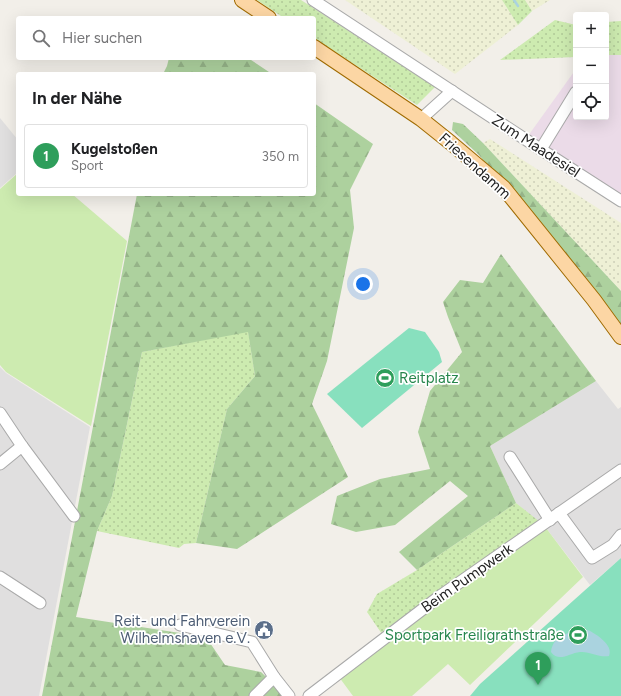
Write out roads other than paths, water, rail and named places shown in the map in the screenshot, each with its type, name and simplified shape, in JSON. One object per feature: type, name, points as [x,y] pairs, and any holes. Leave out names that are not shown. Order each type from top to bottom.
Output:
[{"type":"main road","points":[[242,0],[267,16]]},
{"type":"main road","name":"Friesendamm","points":[[316,48],[421,119],[502,187],[594,300],[621,337]]},
{"type":"street","name":"Zum Maadesiel","points":[[313,0],[621,201]]},
{"type":"street","points":[[421,119],[452,91]]},
{"type":"street","points":[[541,150],[573,97]]},
{"type":"street","points":[[0,413],[22,446],[74,516]]},
{"type":"street","points":[[0,464],[22,446]]},
{"type":"street","points":[[510,458],[555,516],[592,558],[613,545],[621,535]]},
{"type":"street","name":"Beim Pumpwerk","points":[[309,696],[440,596],[555,516],[619,475]]},
{"type":"street","points":[[0,577],[40,602]]},
{"type":"street","points":[[180,625],[252,642],[274,677],[289,696]]},
{"type":"street","points":[[255,696],[274,677]]},
{"type":"water","points":[[588,630],[607,644],[610,652],[609,656],[580,652],[557,657],[551,652],[555,641],[559,637],[576,631]]},
{"type":"waterway","points":[[514,0],[518,6]]},
{"type":"place","name":"Reitplatz","points":[[385,378]]},
{"type":"place","name":"Reit- und Fahrverein Wilhelmshaven e.V.","points":[[264,630]]},
{"type":"place","name":"Sportpark Freiligrathstraße","points":[[578,635]]},
{"type":"place","name":"Kugelstoßen","points":[[538,685]]}]
